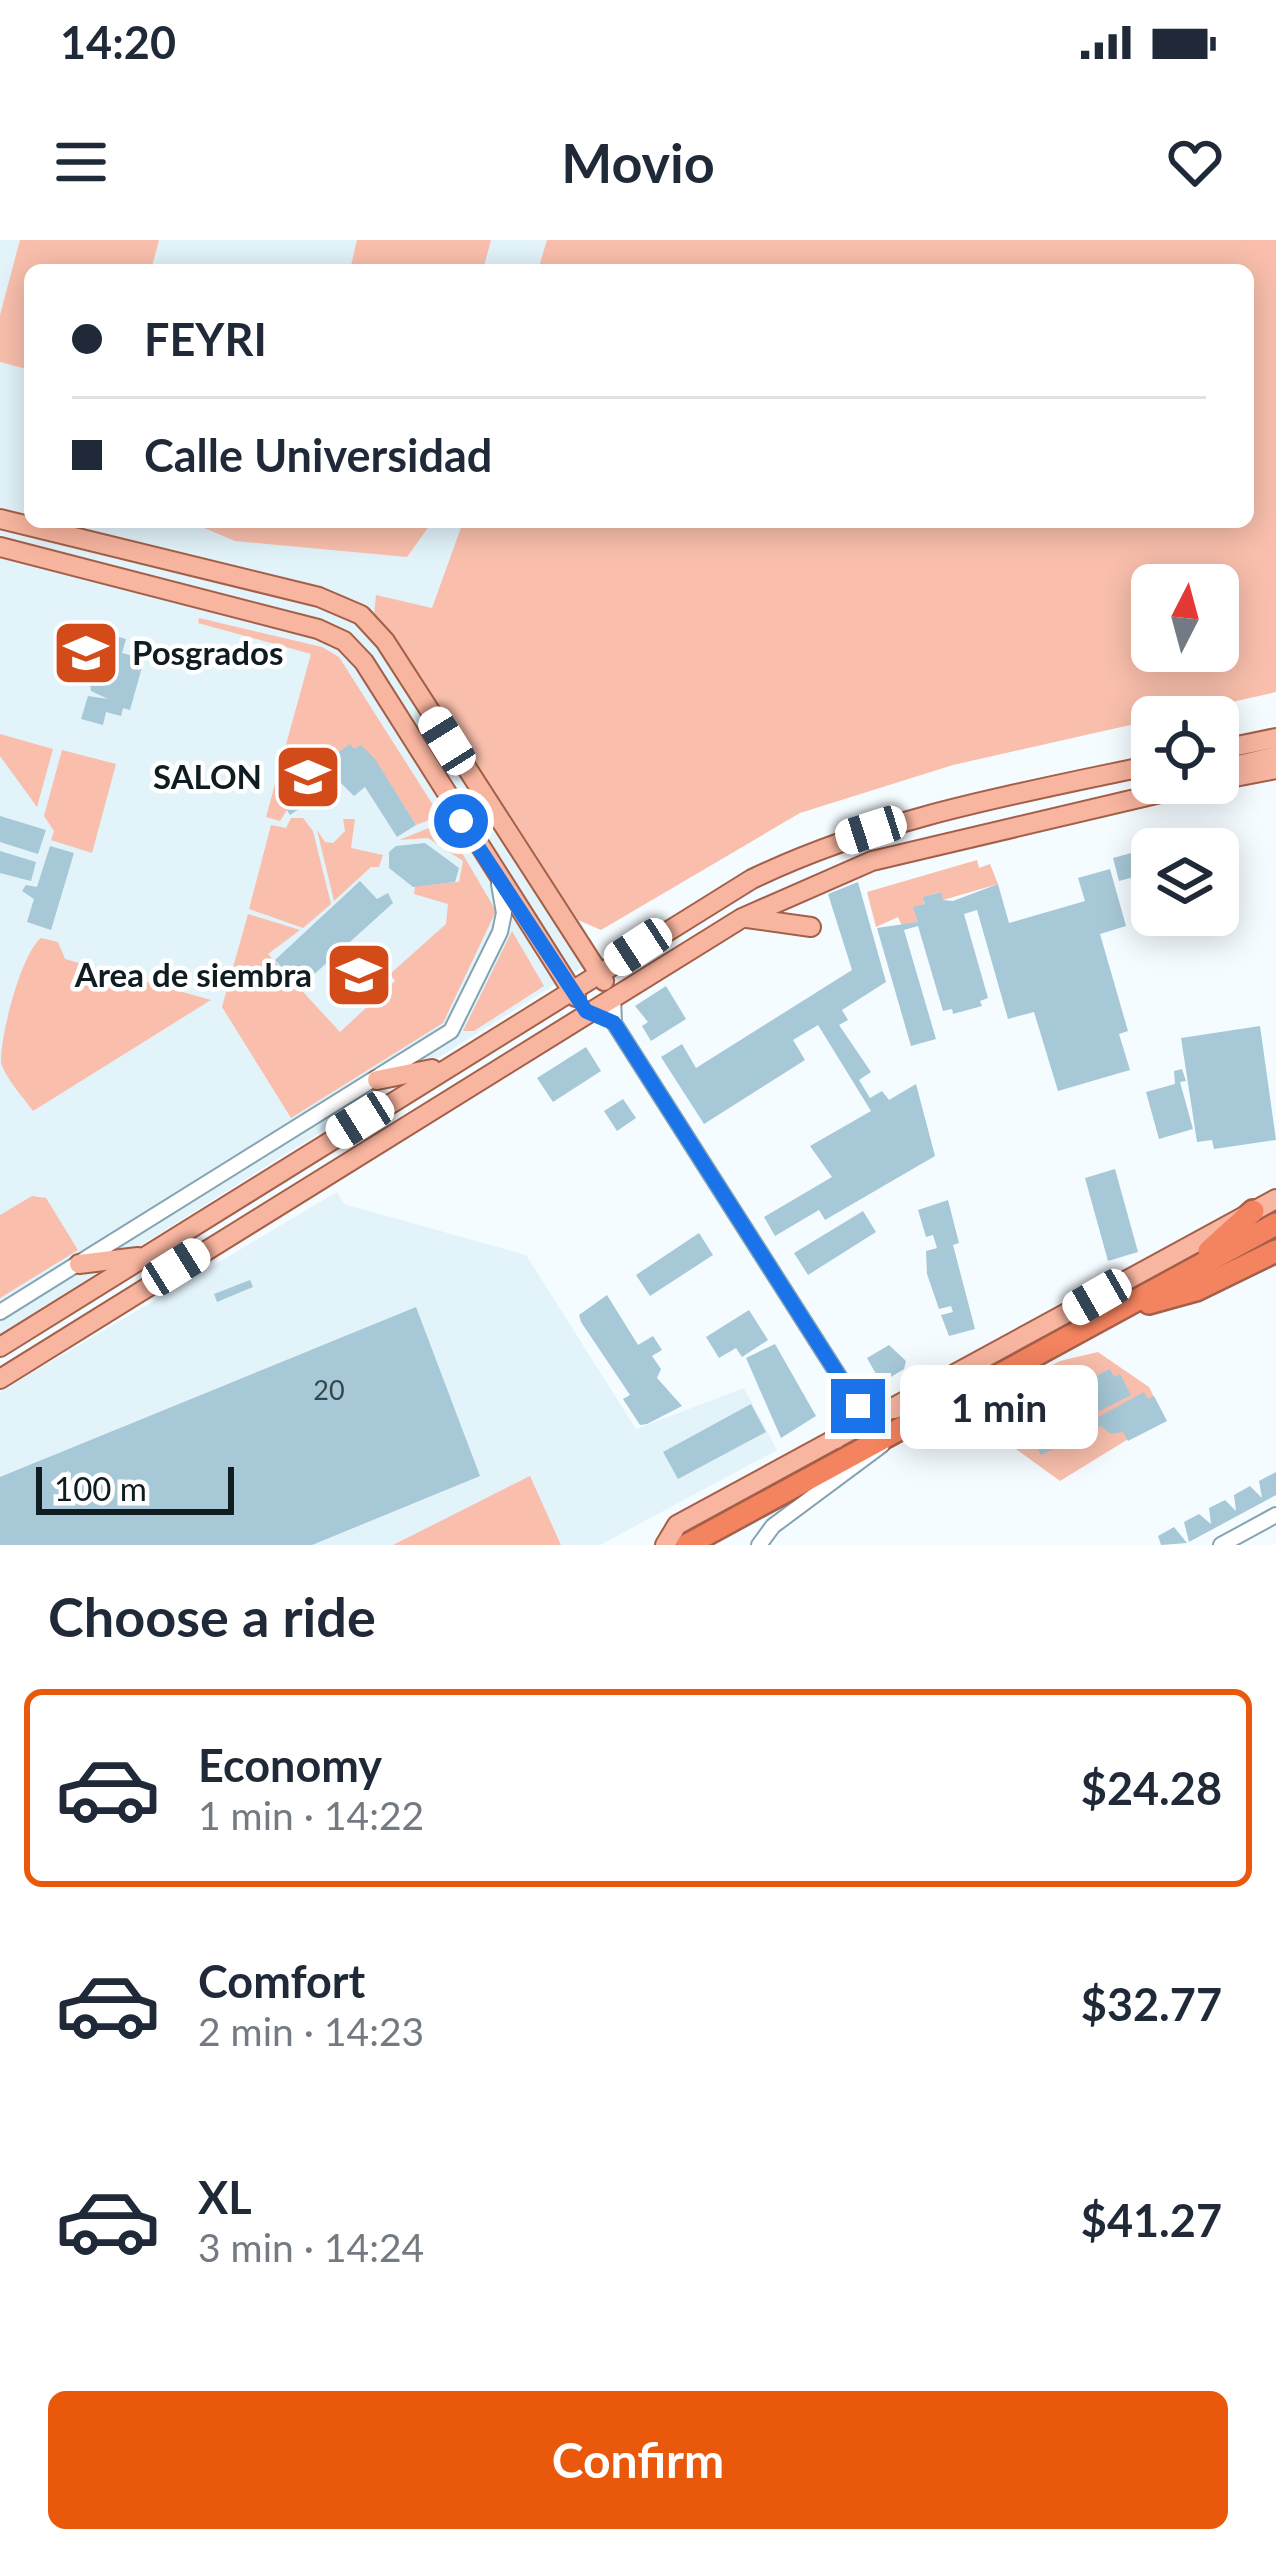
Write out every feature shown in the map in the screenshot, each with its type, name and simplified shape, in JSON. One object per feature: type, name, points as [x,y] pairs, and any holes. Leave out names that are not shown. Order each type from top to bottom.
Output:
[{"type":"highway","points":[[1186,1273],[1253,1211]]},
{"type":"highway","points":[[682,1535],[890,1436],[1276,1224]]},
{"type":"highway","points":[[1120,1309],[1196,1290],[1276,1251]]},
{"type":"main road","points":[[37,528],[319,597],[361,615],[386,640],[613,996]]},
{"type":"main road","points":[[0,547],[318,629],[344,641],[364,662],[564,993],[586,1011]]},
{"type":"main road","points":[[1239,747],[1275,743]]},
{"type":"main road","points":[[1239,760],[1275,743]]},
{"type":"main road","points":[[1239,776],[1276,769]]},
{"type":"main road","points":[[0,1347],[723,895],[805,853],[899,821],[1131,770]]},
{"type":"main road","points":[[0,1379],[742,918],[872,861],[1130,797]]},
{"type":"main road","points":[[643,978],[632,975],[633,965],[699,923],[723,895]]},
{"type":"main road","points":[[742,918],[811,927]]},
{"type":"main road","points":[[518,1056],[521,1045],[563,1012],[564,993]]},
{"type":"main road","points":[[377,1080],[443,1067]]},
{"type":"main road","points":[[360,1120],[374,1144]]},
{"type":"main road","points":[[665,1545],[791,1464],[1276,1199]]},
{"type":"main road","points":[[79,1264],[143,1257]]},
{"type":"main road","points":[[835,1442],[858,1406],[895,1409]]},
{"type":"street","points":[[114,575],[120,548]]},
{"type":"street","points":[[0,1312],[440,1039],[462,1015],[503,922],[497,879]]},
{"type":"street","points":[[613,996],[614,1023],[858,1406]]},
{"type":"street","points":[[586,1011],[614,1023]]},
{"type":"street","points":[[759,1545],[773,1526],[855,1471],[890,1436]]},
{"type":"street","points":[[1221,1545],[1276,1515]]},
{"type":"shaded area","points":[[0,240],[553,240],[547,264],[24,264],[24,528],[518,528],[539,847],[600,956],[0,1334]]},
{"type":"shaded area","points":[[20,240],[159,240],[153,264],[24,264],[24,368],[0,362],[0,315]]},
{"type":"shaded area","points":[[357,240],[491,240],[485,264],[351,264]]},
{"type":"shaded area","points":[[547,240],[1276,240],[1276,692],[1239,700],[1239,696],[1131,696],[1131,725],[953,765],[800,813],[601,930],[578,920],[374,615],[376,595],[432,608],[461,528],[1254,528],[1254,264],[540,264]]},
{"type":"shaded area","points":[[204,528],[428,528],[407,557],[235,541]]},
{"type":"shaded area","points":[[199,618],[322,647],[339,657],[440,816],[416,825],[375,760],[287,810],[280,821],[266,817],[311,654],[198,623]]},
{"type":"shaded area","points":[[0,734],[53,749],[37,807],[0,756]]},
{"type":"shaded area","points":[[62,750],[116,764],[92,853],[51,840],[54,831],[44,816]]},
{"type":"shaded area","points":[[291,818],[303,818],[313,831],[331,904],[303,928],[249,909],[271,825],[286,828]]},
{"type":"shaded area","points":[[343,819],[355,819],[351,848],[383,855],[379,867],[371,867],[334,901],[317,830],[325,842],[333,843],[345,831]]},
{"type":"shaded area","points":[[444,822],[496,911],[443,1023],[291,1118],[222,1007],[248,914],[300,930],[268,954],[340,1032],[395,981],[390,974],[446,924],[448,904],[414,894],[415,886],[459,882],[463,861],[428,838],[399,840]]},
{"type":"shaded area","points":[[977,860],[979,868],[990,864],[998,884],[943,900],[940,892],[924,897],[925,904],[914,908],[918,922],[902,926],[898,917],[876,927],[867,892]]},
{"type":"shaded area","points":[[512,931],[544,986],[474,1031],[463,1031]]},
{"type":"shaded area","points":[[41,938],[58,942],[65,959],[211,1000],[33,1111],[1,1063],[13,996],[26,960]]},
{"type":"shaded area","points":[[337,1192],[344,1204],[526,1255],[636,1429],[744,1388],[777,1450],[600,1545],[561,1545],[532,1482],[403,1545],[0,1545],[0,1392]]},
{"type":"shaded area","points":[[32,1196],[46,1198],[78,1250],[0,1298],[0,1215]]},
{"type":"shaded area","points":[[1098,1352],[1149,1387],[1164,1417],[1060,1481],[983,1425],[971,1408],[1060,1361]]},
{"type":"shaded area","points":[[530,1476],[561,1545],[393,1545]]},
{"type":"building","points":[[104,633],[126,639],[122,653],[137,657],[135,665],[142,667],[130,710],[123,708],[121,716],[106,712],[103,725],[81,719],[88,696],[108,699],[91,691],[88,671],[98,663],[118,663],[98,657]]},
{"type":"building","points":[[350,744],[354,749],[361,745],[375,759],[416,825],[397,837],[365,787],[354,796],[340,782],[290,815],[278,796]]},
{"type":"building","points":[[0,816],[46,830],[38,854],[0,842]]},
{"type":"building","points":[[425,843],[459,868],[455,882],[413,887],[389,868],[389,852],[396,846]]},
{"type":"building","points":[[50,846],[74,853],[51,930],[27,922],[34,899],[22,891],[26,885],[37,887]]},
{"type":"building","points":[[0,851],[36,862],[31,881],[0,873]]},
{"type":"building","points":[[1131,853],[1131,878],[1119,881],[1113,858]]},
{"type":"building","points":[[1110,869],[1126,926],[1100,934],[1128,1031],[1119,1034],[1130,1070],[1058,1091],[1034,1012],[1008,1019],[977,910],[964,914],[988,998],[980,1001],[982,1006],[953,1014],[952,1009],[943,1011],[918,926],[904,930],[936,1039],[911,1046],[877,928],[918,922],[913,907],[925,904],[923,897],[941,892],[943,900],[953,901],[998,884],[1009,923],[1085,901],[1078,878]]},
{"type":"building","points":[[360,881],[377,899],[388,893],[393,903],[300,987],[275,960]]},
{"type":"building","points":[[858,882],[886,982],[842,1010],[848,1020],[839,1025],[871,1072],[859,1080],[870,1098],[882,1091],[889,1100],[916,1084],[935,1156],[825,1220],[819,1210],[775,1236],[764,1217],[832,1177],[810,1146],[871,1111],[818,1025],[793,1040],[805,1060],[704,1124],[661,1057],[682,1044],[696,1068],[852,970],[828,894]]},
{"type":"building","points":[[666,986],[686,1019],[651,1041],[642,1026],[648,1022],[635,1006]]},
{"type":"building","points":[[1260,1026],[1276,1140],[1214,1149],[1212,1140],[1197,1142],[1181,1038]]},
{"type":"building","points":[[586,1047],[601,1071],[553,1102],[537,1078]]},
{"type":"building","points":[[1182,1069],[1186,1081],[1180,1082],[1193,1129],[1159,1139],[1146,1092],[1175,1084],[1174,1071]]},
{"type":"building","points":[[623,1099],[636,1118],[617,1131],[604,1111]]},
{"type":"building","points":[[1115,1169],[1138,1252],[1108,1261],[1085,1178]]},
{"type":"building","points":[[948,1200],[959,1243],[953,1245],[975,1329],[949,1336],[941,1315],[953,1312],[951,1306],[939,1309],[927,1274],[926,1251],[937,1248],[933,1235],[926,1237],[918,1210]]},
{"type":"building","points":[[863,1211],[876,1232],[808,1275],[794,1253]]},
{"type":"building","points":[[699,1233],[713,1255],[650,1296],[636,1275]]},
{"type":"building","points":[[250,1280],[253,1287],[217,1302],[214,1294]]},
{"type":"building","points":[[607,1295],[638,1345],[653,1336],[662,1350],[652,1356],[661,1369],[657,1378],[682,1406],[647,1424],[640,1425],[623,1399],[630,1395],[581,1322],[579,1315]]},
{"type":"building","points":[[416,1307],[480,1476],[312,1545],[0,1545],[0,1477]]},
{"type":"building","points":[[749,1310],[768,1340],[742,1357],[736,1348],[719,1358],[706,1337]]},
{"type":"building","points":[[775,1344],[816,1416],[781,1438],[746,1358]]},
{"type":"building","points":[[889,1345],[906,1361],[904,1369],[881,1383],[867,1358]]},
{"type":"building","points":[[1110,1369],[1114,1377],[1120,1374],[1131,1395],[1039,1442],[1031,1428],[1023,1432],[1018,1422],[1002,1430],[999,1424]]},
{"type":"building","points":[[1144,1392],[1148,1399],[1154,1396],[1167,1421],[1128,1441],[1123,1432],[1111,1434],[1101,1426],[1041,1455],[1038,1450]]},
{"type":"building","points":[[751,1404],[766,1432],[678,1479],[663,1452]]},
{"type":"building","points":[[1276,1472],[1276,1495],[1189,1542],[1184,1522],[1199,1514],[1211,1524],[1209,1508],[1225,1500],[1236,1511],[1234,1495],[1250,1486],[1262,1498],[1259,1481]]},
{"type":"building","points":[[1174,1527],[1187,1543],[1161,1545],[1158,1536]]},
{"type":"place","name":"Posgrados","points":[[86,653]]},
{"type":"place","name":"SALON","points":[[308,777]]},
{"type":"place","name":"Area de siembra","points":[[359,975]]},
{"type":"route","points":[[461,821],[586,1011],[614,1023],[858,1406]]}]
